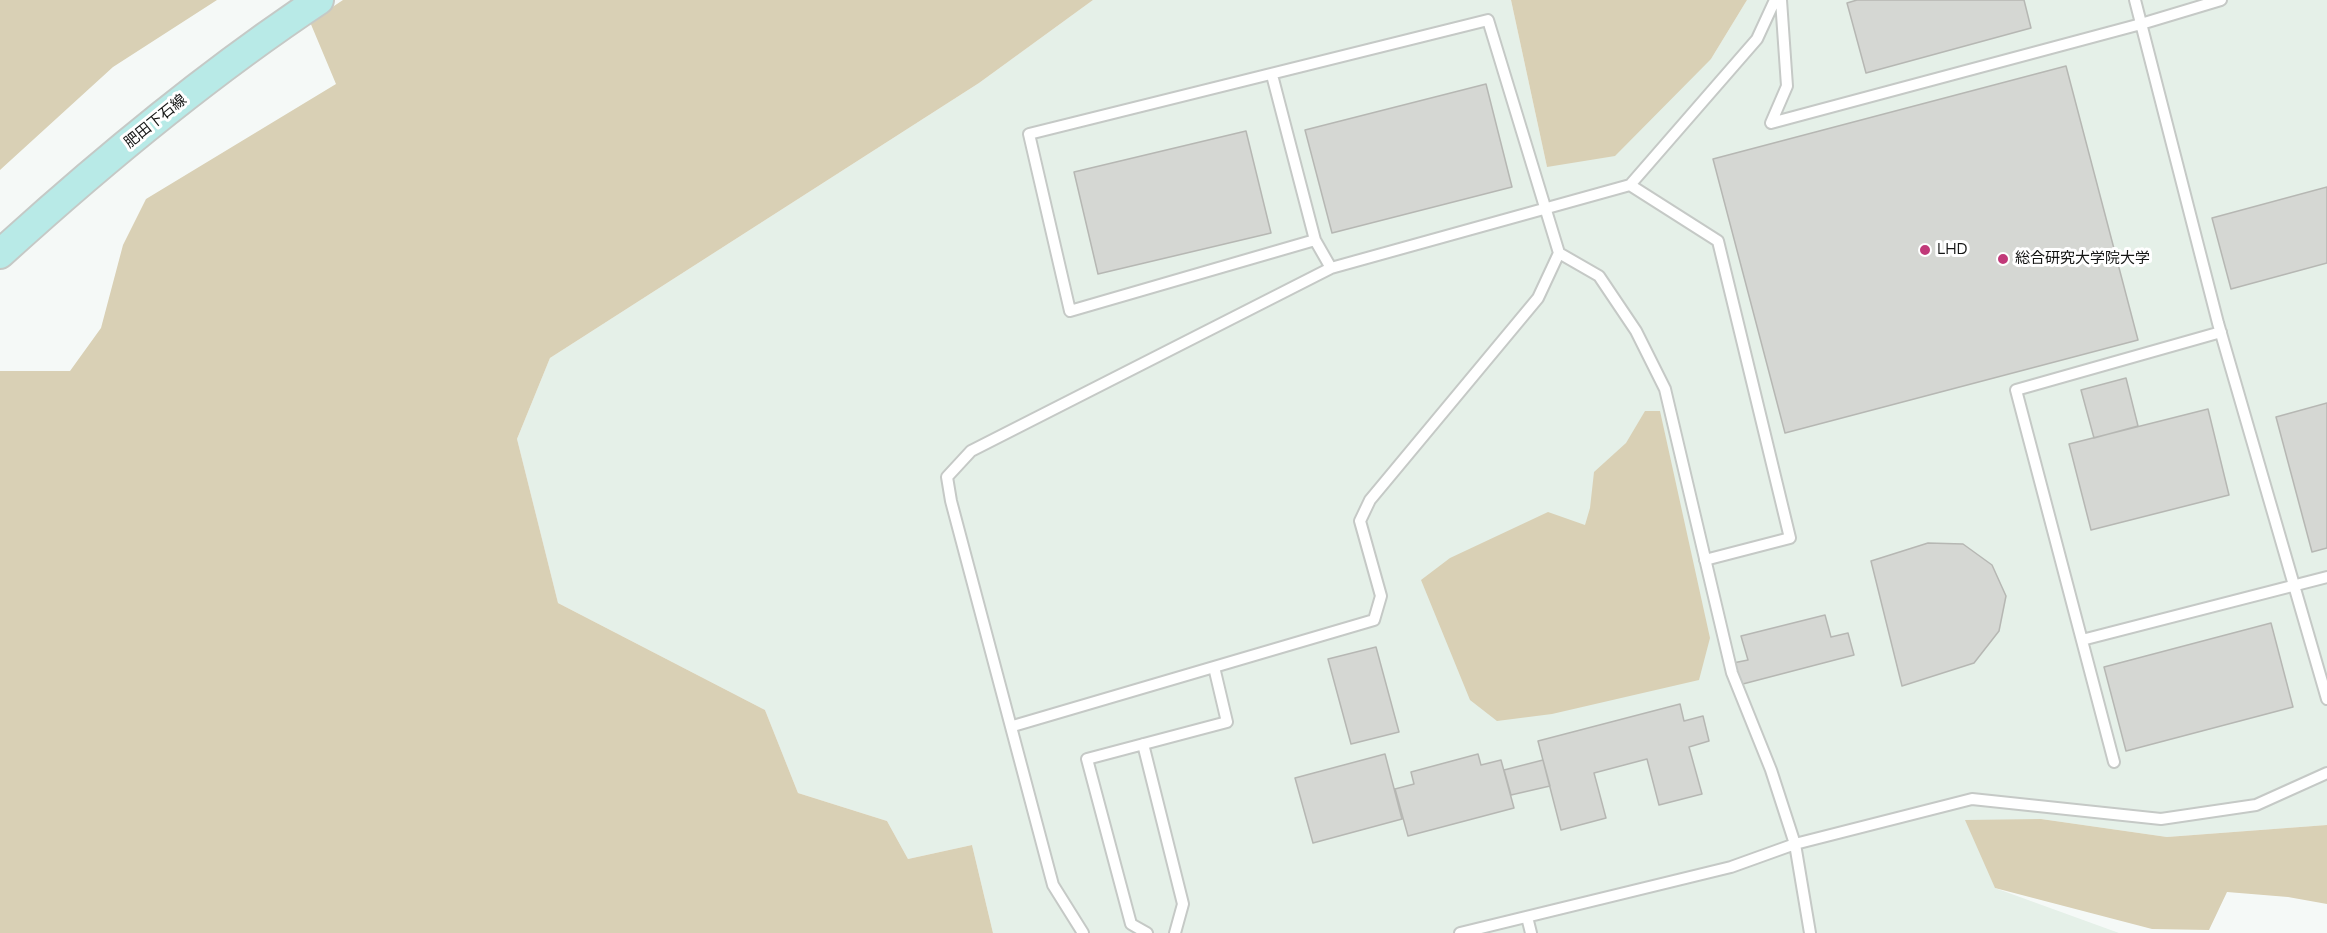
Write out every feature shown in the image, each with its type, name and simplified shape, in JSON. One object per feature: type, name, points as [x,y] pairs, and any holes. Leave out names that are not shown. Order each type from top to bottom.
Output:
[{"type":"main road","name":"肥田下石線","points":[[0,254],[54,205],[180,102],[319,0]]},
{"type":"lane","points":[[1083,933],[1053,885],[951,501],[947,477],[971,451],[1331,268],[1630,185],[1757,39],[1775,0]]},
{"type":"lane","points":[[1781,0],[1787,86],[1772,123],[2141,24],[2221,0]]},
{"type":"lane","points":[[2135,0],[2221,332],[2327,699]]},
{"type":"lane","points":[[1012,726],[1374,620],[1381,596],[1360,521],[1370,500],[1538,298],[1559,253],[1488,20],[1029,134],[1070,311],[1315,240]]},
{"type":"lane","points":[[1272,75],[1315,240],[1331,268]]},
{"type":"lane","points":[[1630,185],[1718,241],[1790,538],[1705,560]]},
{"type":"lane","points":[[1559,253],[1599,276],[1636,332],[1665,389],[1732,673],[1771,770],[1795,844],[1810,933]]},
{"type":"lane","points":[[2114,762],[2016,390],[2221,332]]},
{"type":"lane","points":[[2082,640],[2327,577]]},
{"type":"lane","points":[[1147,933],[1131,924],[1087,759],[1227,722],[1214,667]]},
{"type":"lane","points":[[1143,744],[1183,904],[1176,933]]},
{"type":"lane","points":[[1460,933],[1497,929],[1527,917],[1731,867],[1795,844],[1972,799],[2161,819],[2256,805],[2327,773]]},
{"type":"lane","points":[[1527,917],[1532,933]]},
{"type":"shaded area","points":[[0,0],[217,0],[113,67],[0,170]]},
{"type":"shaded area","points":[[343,0],[1093,0],[979,83],[550,358],[517,439],[558,603],[765,710],[798,793],[887,821],[908,859],[972,845],[993,933],[0,933],[0,371],[70,371],[101,328],[123,245],[146,199],[336,84],[310,22]]},
{"type":"shaded area","points":[[1093,0],[1511,0],[1547,167],[1711,59],[1747,0],[2327,0],[2327,825],[2167,837],[2041,819],[1995,888],[2119,933],[993,933],[972,845],[908,859],[887,821],[798,793],[765,710],[558,603],[517,439],[550,358],[979,83]]},
{"type":"shaded area","points":[[1511,0],[1747,0],[1711,59],[1615,156],[1547,167]]},
{"type":"shaded area","points":[[1645,411],[1660,411],[1710,638],[1699,680],[1552,714],[1497,721],[1470,700],[1421,580],[1450,558],[1548,512],[1585,525],[1590,508],[1594,472],[1626,443]]},
{"type":"shaded area","points":[[2041,819],[2167,837],[2327,825],[2327,904],[2288,897],[2227,892],[2209,930],[2152,929],[1995,888],[1965,820]]},
{"type":"building","points":[[1857,0],[2024,0],[2031,28],[1866,73],[1847,3]]},
{"type":"building","name":"LHD","points":[[2066,66],[2138,340],[1785,433],[1713,159]]},
{"type":"building","points":[[1486,84],[1512,187],[1332,233],[1305,130]]},
{"type":"building","points":[[1246,131],[1271,233],[1098,274],[1074,172]]},
{"type":"building","points":[[2327,187],[2327,263],[2231,289],[2212,218]]},
{"type":"building","points":[[2126,378],[2138,426],[2094,438],[2081,390]]},
{"type":"building","points":[[2327,403],[2327,548],[2312,552],[2276,417]]},
{"type":"building","points":[[2208,409],[2229,495],[2091,530],[2069,444]]},
{"type":"building","points":[[1928,543],[1963,544],[1992,565],[2006,596],[1999,631],[1974,663],[1902,686],[1871,561]]},
{"type":"building","points":[[1825,615],[1831,637],[1848,633],[1854,655],[1739,685],[1733,663],[1748,660],[1741,636]]},
{"type":"building","points":[[2271,623],[2293,707],[2126,751],[2104,667]]},
{"type":"building","points":[[1376,647],[1399,732],[1351,744],[1328,659]]},
{"type":"building","points":[[1680,704],[1684,721],[1703,716],[1709,741],[1689,747],[1702,794],[1659,805],[1647,759],[1594,773],[1606,818],[1561,830],[1538,741]]},
{"type":"building","points":[[1385,754],[1402,819],[1313,843],[1295,778]]},
{"type":"building","points":[[1478,754],[1481,765],[1501,760],[1514,808],[1408,836],[1395,789],[1414,784],[1411,772]]},
{"type":"building","points":[[1543,760],[1550,786],[1511,795],[1504,770]]},
{"type":"place","name":"LHD","points":[[1925,250]]},
{"type":"place","name":"総合研究大学院大学","points":[[2003,259]]}]
